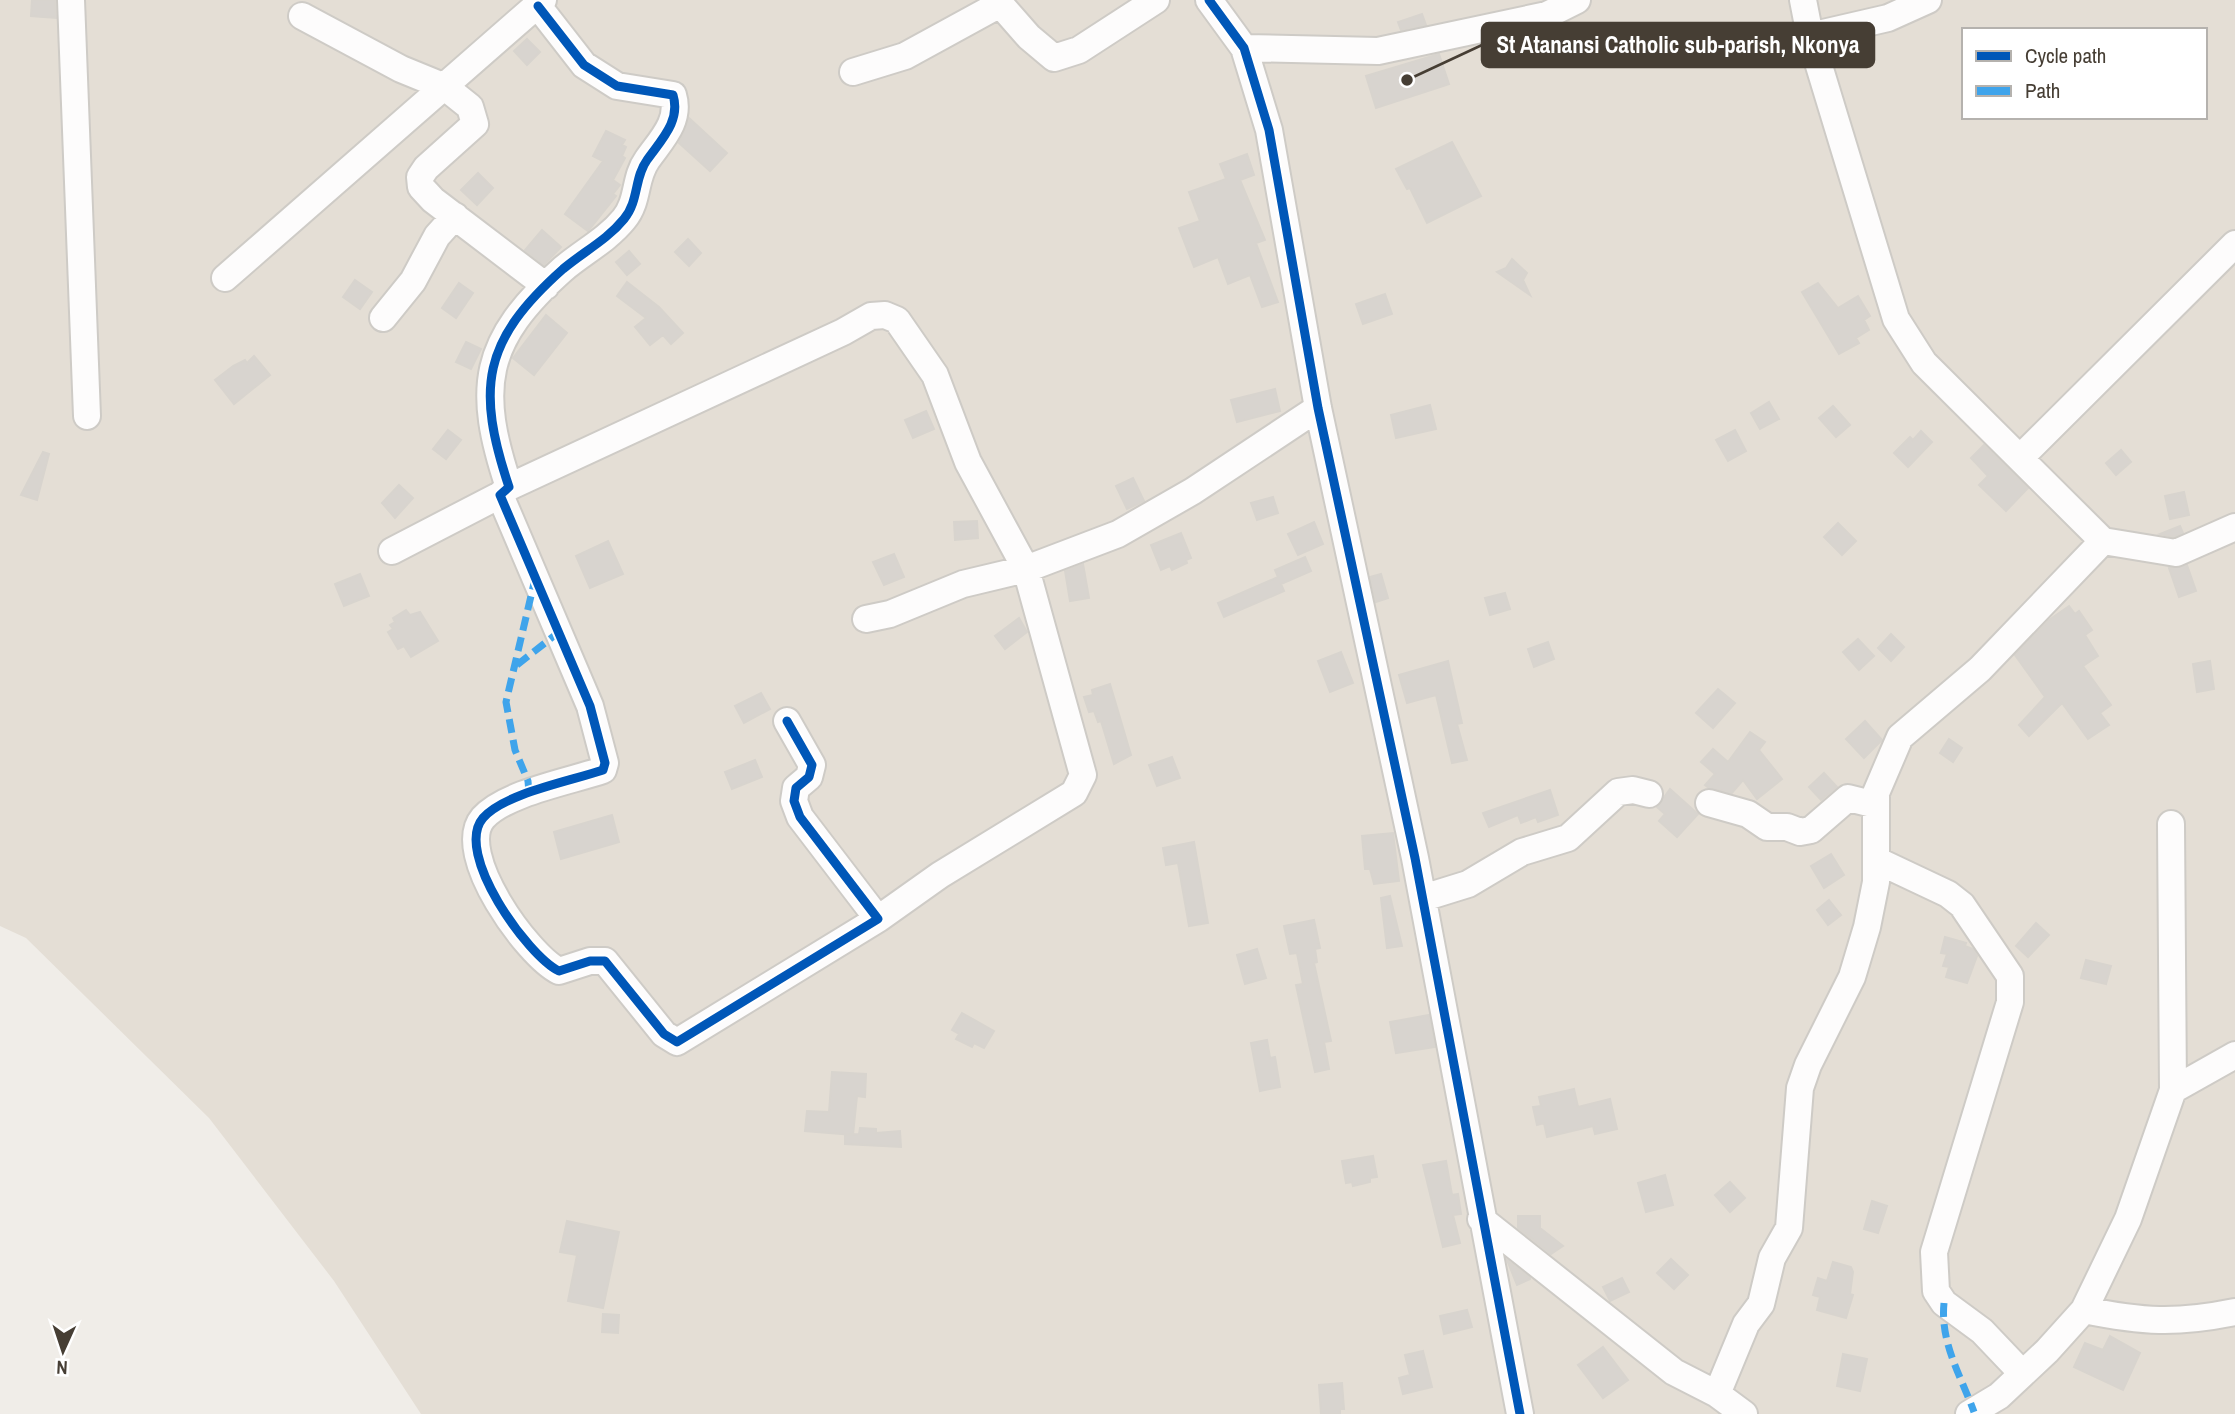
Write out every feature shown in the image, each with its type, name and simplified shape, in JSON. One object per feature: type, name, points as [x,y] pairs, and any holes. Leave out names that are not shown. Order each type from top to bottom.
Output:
[{"type":"street","points":[[72,0],[88,416]]},
{"type":"street","points":[[853,72],[905,55],[1000,4],[1028,37],[1054,58],[1079,50],[1156,0]]},
{"type":"street","points":[[1209,0],[1244,48],[1269,130],[1318,408],[1423,898],[1481,1219],[1520,1414]]},
{"type":"street","points":[[1244,48],[1378,51],[1547,15],[1577,0]]},
{"type":"street","points":[[1803,0],[1810,36],[1896,320],[1924,363],[2103,541],[2176,553],[2235,527]]},
{"type":"street","points":[[1810,36],[1888,18],[1928,0]]},
{"type":"street","points":[[225,278],[541,3],[584,65],[617,86],[673,95],[677,108],[670,128],[645,163],[635,202],[624,219],[599,244],[564,268],[546,286],[502,340],[493,369],[490,416],[505,491],[590,706],[605,763],[603,770],[529,793],[503,805],[484,818],[477,830],[477,852],[487,880],[508,918],[546,965],[559,971],[590,961],[605,961],[664,1034],[677,1042],[878,919],[940,875],[1074,793],[1081,786],[1083,775],[1077,750],[1026,569],[968,462],[935,374],[897,320],[885,315],[859,321],[843,332],[505,491],[392,551]]},
{"type":"street","points":[[302,16],[401,69],[445,87],[470,107],[475,124],[420,177],[421,187],[546,286]]},
{"type":"street","points":[[383,318],[414,281],[437,236],[455,216]]},
{"type":"street","points":[[2020,458],[2235,244]]},
{"type":"street","points":[[866,619],[890,614],[963,584],[1026,569],[1118,534],[1193,491],[1318,408]]},
{"type":"street","points":[[1717,1394],[1746,1324],[1761,1304],[1772,1258],[1789,1228],[1800,1088],[1808,1065],[1852,976],[1876,882],[1878,785],[1900,737],[1980,669],[2103,541]]},
{"type":"street","points":[[787,721],[812,765],[809,778],[796,788],[794,802],[800,817],[878,919]]},
{"type":"street","points":[[1423,898],[1468,884],[1522,852],[1568,838],[1618,792],[1633,790],[1649,794]]},
{"type":"street","points":[[1709,803],[1748,814],[1767,827],[1787,827],[1800,832],[1811,830],[1848,798],[1876,805]]},
{"type":"street","points":[[1969,1414],[1999,1396],[2084,1310],[2128,1219],[2173,1090],[2171,824]]},
{"type":"street","points":[[1876,860],[1956,899],[2010,976],[2010,1002],[1934,1252],[1933,1275],[1936,1291],[1944,1303],[1982,1331],[2022,1373]]},
{"type":"street","points":[[2173,1090],[2235,1055]]},
{"type":"street","points":[[1481,1219],[1674,1372],[1717,1394],[1744,1414]]},
{"type":"street","points":[[2084,1310],[2133,1320],[2188,1322],[2235,1312]]},
{"type":"shaded area","points":[[0,0],[2235,0],[2235,1414],[421,1414],[334,1281],[209,1118],[26,938],[0,926]]},
{"type":"building","points":[[32,0],[55,0],[56,18],[31,16]]},
{"type":"building","points":[[1422,14],[1426,25],[1401,30],[1398,22]]},
{"type":"building","points":[[527,39],[540,52],[527,65],[514,51]]},
{"type":"building","points":[[1439,54],[1449,84],[1376,108],[1366,76]]},
{"type":"building","points":[[689,118],[727,153],[710,171],[679,143]]},
{"type":"building","points":[[606,131],[625,140],[622,145],[626,147],[622,156],[625,158],[613,180],[620,185],[613,194],[616,196],[588,231],[565,214],[603,161],[593,156]]},
{"type":"building","points":[[1452,142],[1481,196],[1427,223],[1410,188],[1407,189],[1396,169]]},
{"type":"building","points":[[1247,154],[1254,175],[1240,180],[1265,240],[1256,243],[1278,302],[1262,307],[1250,275],[1228,284],[1218,257],[1194,267],[1179,228],[1200,221],[1189,192],[1226,179],[1220,164]]},
{"type":"building","points":[[478,173],[493,188],[477,205],[461,190]]},
{"type":"building","points":[[542,230],[561,247],[544,265],[525,250]]},
{"type":"building","points":[[688,239],[701,253],[689,266],[675,252]]},
{"type":"building","points":[[629,251],[640,264],[627,275],[616,262]]},
{"type":"building","points":[[1512,259],[1527,273],[1523,280],[1530,295],[1497,272],[1506,268]]},
{"type":"building","points":[[355,280],[372,292],[360,309],[343,297]]},
{"type":"building","points":[[627,282],[659,307],[683,333],[671,344],[663,335],[650,345],[635,327],[646,318],[617,296]]},
{"type":"building","points":[[459,283],[473,293],[456,318],[442,308]]},
{"type":"building","points":[[1818,283],[1838,308],[1858,296],[1870,316],[1864,320],[1869,330],[1856,338],[1859,343],[1839,354],[1802,292]]},
{"type":"building","points":[[1385,294],[1392,314],[1363,324],[1356,304]]},
{"type":"building","points":[[546,315],[567,333],[534,375],[513,358]]},
{"type":"building","points":[[466,342],[481,349],[471,369],[456,362]]},
{"type":"building","points":[[254,356],[270,375],[234,404],[215,380],[233,366],[245,360],[247,363]]},
{"type":"building","points":[[1275,389],[1280,411],[1237,422],[1231,400]]},
{"type":"building","points":[[1769,402],[1779,419],[1760,429],[1751,413]]},
{"type":"building","points":[[1430,405],[1436,429],[1396,438],[1391,415]]},
{"type":"building","points":[[1833,406],[1850,425],[1836,437],[1819,418]]},
{"type":"building","points":[[926,411],[934,429],[913,438],[905,420]]},
{"type":"building","points":[[448,430],[461,440],[446,459],[433,449]]},
{"type":"building","points":[[1735,430],[1746,451],[1728,461],[1716,440]]},
{"type":"building","points":[[1921,431],[1932,442],[1908,467],[1894,453],[1910,437],[1913,440]]},
{"type":"building","points":[[1984,445],[2028,488],[2006,511],[1979,485],[1988,476],[1971,458]]},
{"type":"building","points":[[2121,450],[2131,462],[2116,475],[2106,463]]},
{"type":"building","points":[[43,452],[49,454],[37,500],[21,495]]},
{"type":"building","points":[[1133,478],[1144,501],[1127,509],[1116,486]]},
{"type":"building","points":[[399,485],[413,498],[395,518],[382,503]]},
{"type":"building","points":[[2184,492],[2189,515],[2170,519],[2165,496]]},
{"type":"building","points":[[1273,497],[1278,513],[1257,520],[1251,503]]},
{"type":"building","points":[[977,521],[978,538],[955,540],[954,522]]},
{"type":"building","points":[[1314,522],[1323,544],[1298,555],[1288,534]]},
{"type":"building","points":[[1838,523],[1856,541],[1842,555],[1824,537]]},
{"type":"building","points":[[2180,526],[2183,533],[2174,537],[2160,534]]},
{"type":"building","points":[[1181,533],[1191,558],[1172,570],[1170,566],[1161,570],[1151,545]]},
{"type":"building","points":[[608,541],[623,574],[590,588],[576,556]]},
{"type":"building","points":[[894,554],[904,577],[884,585],[873,562]]},
{"type":"building","points":[[1305,557],[1311,571],[1281,584],[1284,591],[1224,617],[1218,603],[1278,577],[1275,570]]},
{"type":"building","points":[[1083,564],[1089,598],[1070,601],[1065,571]]},
{"type":"building","points":[[2187,565],[2196,591],[2179,597],[2169,568]]},
{"type":"building","points":[[360,574],[369,596],[344,606],[335,584]]},
{"type":"building","points":[[1381,574],[1388,598],[1376,602],[1370,577]]},
{"type":"building","points":[[1505,593],[1510,609],[1490,615],[1485,598]]},
{"type":"building","points":[[2069,606],[2075,614],[2079,611],[2092,630],[2085,635],[2098,656],[2083,666],[2111,705],[2100,713],[2109,725],[2088,739],[2062,703],[2029,736],[2019,725],[2045,697],[2015,655],[2049,620]]},
{"type":"building","points":[[406,610],[410,615],[420,612],[438,641],[411,657],[404,646],[398,649],[388,632],[393,629],[390,625],[395,622],[393,618]]},
{"type":"building","points":[[1019,618],[1027,632],[1005,649],[995,636]]},
{"type":"building","points":[[1891,634],[1904,647],[1891,661],[1878,648]]},
{"type":"building","points":[[1858,639],[1874,656],[1859,670],[1843,652]]},
{"type":"building","points":[[1548,642],[1554,659],[1534,667],[1528,649]]},
{"type":"building","points":[[1341,652],[1353,683],[1330,692],[1318,661]]},
{"type":"building","points":[[1448,661],[1462,723],[1457,724],[1467,760],[1452,763],[1436,695],[1407,703],[1399,675]]},
{"type":"building","points":[[2210,661],[2214,689],[2197,692],[2193,664]]},
{"type":"building","points":[[1110,684],[1131,755],[1114,764],[1101,721],[1098,722],[1094,711],[1089,712],[1084,697],[1093,695],[1092,690]]},
{"type":"building","points":[[1718,689],[1735,703],[1713,728],[1696,713]]},
{"type":"building","points":[[761,693],[770,709],[744,723],[735,706]]},
{"type":"building","points":[[1865,721],[1882,740],[1864,758],[1846,739]]},
{"type":"building","points":[[1750,732],[1765,742],[1759,750],[1782,779],[1757,799],[1743,780],[1732,793],[1705,785],[1715,774],[1701,762],[1713,749],[1728,762]]},
{"type":"building","points":[[1949,739],[1962,748],[1953,762],[1940,753]]},
{"type":"building","points":[[1172,757],[1180,778],[1157,786],[1149,765]]},
{"type":"building","points":[[755,760],[762,777],[732,789],[725,772]]},
{"type":"building","points":[[1824,773],[1837,787],[1821,800],[1809,787]]},
{"type":"building","points":[[1670,789],[1698,814],[1677,837],[1659,821],[1665,814],[1657,807]]},
{"type":"building","points":[[1550,790],[1558,815],[1538,822],[1536,817],[1521,823],[1518,815],[1489,827],[1483,813]]},
{"type":"building","points":[[612,815],[619,842],[561,859],[554,832]]},
{"type":"building","points":[[1393,833],[1399,881],[1374,884],[1370,869],[1365,869],[1362,836]]},
{"type":"building","points":[[1194,842],[1208,923],[1189,926],[1178,863],[1166,865],[1163,848]]},
{"type":"building","points":[[1831,854],[1844,875],[1824,888],[1811,866]]},
{"type":"building","points":[[1390,896],[1402,946],[1387,948],[1381,898]]},
{"type":"building","points":[[1829,900],[1841,915],[1828,925],[1817,910]]},
{"type":"building","points":[[1314,920],[1320,948],[1315,949],[1317,962],[1314,963],[1331,1041],[1324,1042],[1329,1069],[1315,1072],[1296,985],[1303,984],[1297,953],[1290,954],[1284,926]]},
{"type":"building","points":[[2036,923],[2049,935],[2028,957],[2016,946]]},
{"type":"building","points":[[1945,937],[1966,943],[1965,946],[1973,949],[1977,956],[1967,983],[1946,977],[1949,967],[1943,966],[1947,954],[1941,953]]},
{"type":"building","points":[[1257,949],[1266,978],[1245,984],[1237,955]]},
{"type":"building","points":[[2086,960],[2111,966],[2106,984],[2081,978]]},
{"type":"building","points":[[962,1013],[994,1031],[984,1048],[974,1043],[972,1047],[956,1039],[959,1034],[952,1030]]},
{"type":"building","points":[[1429,1015],[1435,1047],[1396,1053],[1390,1022]]},
{"type":"building","points":[[1267,1040],[1270,1058],[1275,1057],[1280,1087],[1260,1091],[1251,1043]]},
{"type":"building","points":[[832,1072],[866,1074],[865,1097],[857,1096],[853,1135],[805,1131],[807,1111],[829,1112]]},
{"type":"building","points":[[1574,1089],[1578,1107],[1610,1099],[1617,1129],[1595,1134],[1593,1126],[1547,1137],[1544,1123],[1537,1125],[1533,1107],[1541,1106],[1539,1097]]},
{"type":"building","points":[[860,1128],[876,1129],[876,1133],[900,1131],[901,1147],[845,1144],[845,1135],[859,1134]]},
{"type":"building","points":[[1373,1156],[1377,1177],[1370,1178],[1370,1182],[1353,1186],[1352,1182],[1346,1183],[1342,1161]]},
{"type":"building","points":[[1446,1161],[1452,1195],[1458,1194],[1461,1214],[1453,1215],[1460,1243],[1443,1247],[1423,1165]]},
{"type":"building","points":[[1665,1175],[1673,1205],[1646,1212],[1638,1183]]},
{"type":"building","points":[[1730,1182],[1745,1198],[1730,1212],[1715,1195]]},
{"type":"building","points":[[1872,1201],[1887,1206],[1878,1233],[1864,1229]]},
{"type":"building","points":[[1518,1216],[1540,1216],[1540,1228],[1563,1246],[1551,1254],[1518,1228]]},
{"type":"building","points":[[567,1221],[619,1232],[603,1308],[568,1301],[577,1255],[560,1252]]},
{"type":"building","points":[[1671,1259],[1688,1275],[1674,1289],[1657,1273]]},
{"type":"building","points":[[1507,1260],[1530,1278],[1530,1279],[1517,1285]]},
{"type":"building","points":[[1833,1262],[1851,1267],[1853,1272],[1850,1294],[1853,1295],[1846,1318],[1817,1310],[1820,1297],[1813,1295],[1818,1278],[1827,1281]]},
{"type":"building","points":[[1622,1278],[1629,1292],[1610,1301],[1603,1287]]},
{"type":"building","points":[[1467,1310],[1472,1327],[1444,1334],[1440,1316]]},
{"type":"building","points":[[603,1314],[619,1315],[618,1333],[602,1332]]},
{"type":"building","points":[[2110,1336],[2140,1353],[2123,1390],[2074,1367],[2085,1343],[2103,1350]]},
{"type":"building","points":[[1603,1347],[1628,1380],[1603,1398],[1578,1365]]},
{"type":"building","points":[[1423,1351],[1432,1387],[1403,1394],[1399,1378],[1410,1375],[1405,1355]]},
{"type":"building","points":[[1843,1354],[1867,1359],[1860,1391],[1837,1386]]},
{"type":"building","points":[[1342,1383],[1344,1409],[1340,1409],[1340,1414],[1321,1414],[1319,1385]]},
{"type":"marked path","points":[[529,793],[528,781],[515,750],[506,702],[535,579]]},
{"type":"marked path","points":[[517,665],[559,632]]},
{"type":"marked path","points":[[1944,1303],[1948,1346],[1974,1412]]},
{"type":"cycle path","points":[[1209,0],[1244,48],[1269,130],[1318,408],[1415,858],[1520,1414]]},
{"type":"cycle path","points":[[538,6],[584,65],[617,86],[673,95],[675,104],[672,122],[640,174],[629,212],[603,240],[563,269],[536,295],[516,320],[502,344],[493,368],[490,394],[492,421],[509,487],[500,495],[590,706],[605,763],[603,770],[522,795],[493,809],[483,818],[476,834],[478,855],[486,878],[513,925],[530,946],[559,971],[590,961],[605,961],[664,1034],[677,1042],[878,919],[800,817],[794,801],[796,788],[809,777],[812,765],[787,721]]},
{"type":"place","name":"St Atanansi Catholic sub-parish, Nkonya","points":[[1407,80]]}]
